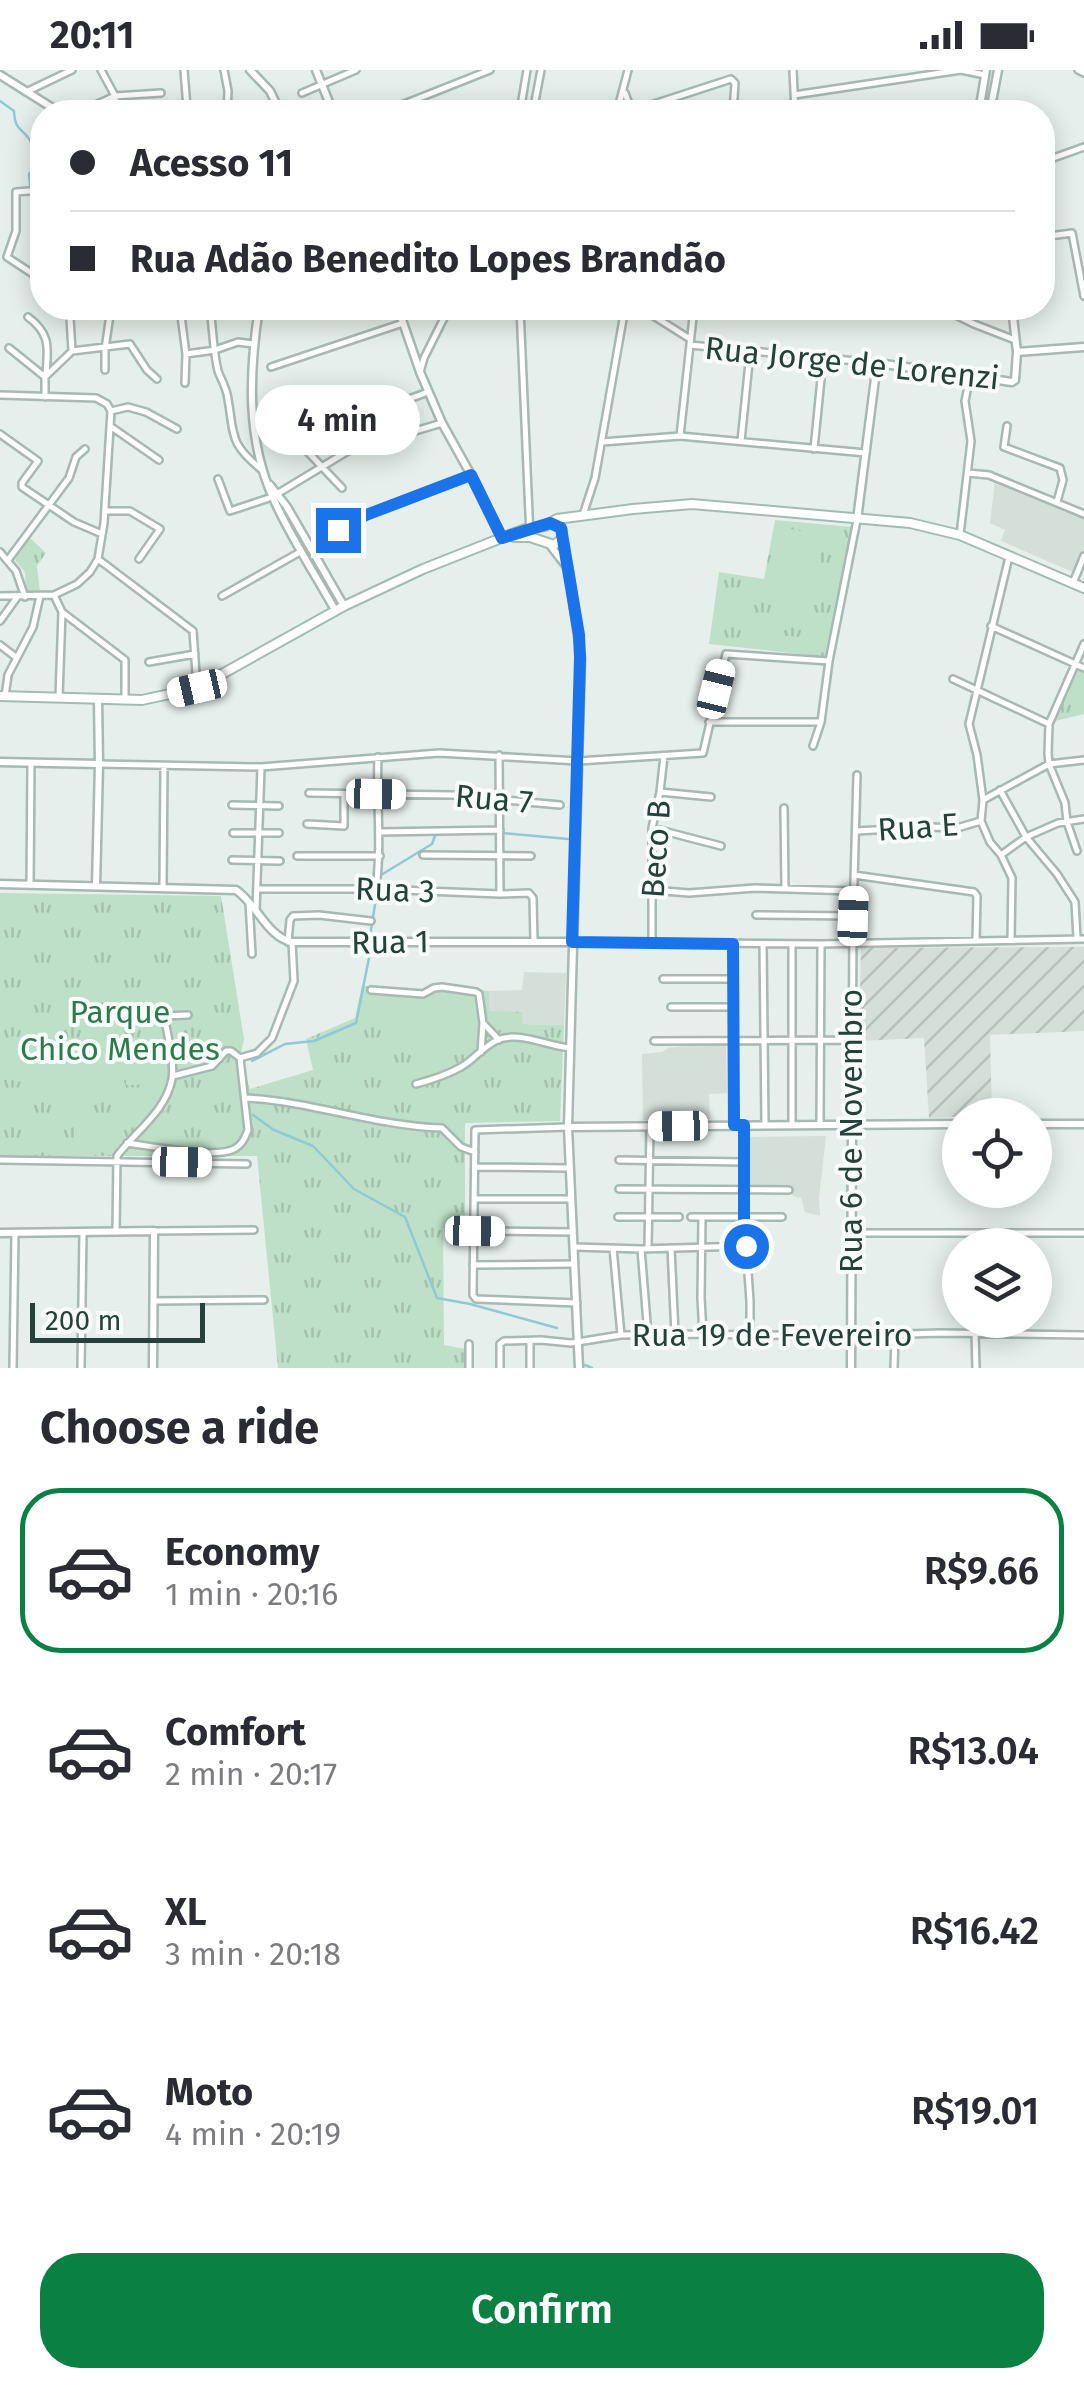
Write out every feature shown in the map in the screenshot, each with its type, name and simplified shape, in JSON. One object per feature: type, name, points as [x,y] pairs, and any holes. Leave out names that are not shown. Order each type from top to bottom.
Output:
[{"type":"main road","points":[[2,696],[142,700],[197,688],[340,608],[423,569],[503,537],[530,533],[557,520],[581,515],[692,504],[910,523],[960,535],[1084,588]]},
{"type":"main road","points":[[530,533],[557,544],[581,515]]},
{"type":"main road","points":[[548,524],[556,524],[562,534]]},
{"type":"main road","points":[[547,543],[542,534],[548,524]]},
{"type":"street","points":[[26,92],[72,70]]},
{"type":"street","points":[[102,70],[115,100]]},
{"type":"street","points":[[184,70],[186,100]]},
{"type":"street","points":[[224,70],[227,100]]},
{"type":"street","points":[[250,70],[274,100]]},
{"type":"street","points":[[316,70],[328,100]]},
{"type":"street","points":[[302,93],[356,70]]},
{"type":"street","points":[[414,100],[490,70]]},
{"type":"street","points":[[521,100],[527,70]]},
{"type":"street","points":[[535,100],[541,70]]},
{"type":"street","points":[[621,100],[628,70]]},
{"type":"street","points":[[793,70],[794,100]]},
{"type":"street","points":[[794,95],[961,70],[986,73],[981,100]]},
{"type":"street","points":[[992,100],[998,70]]},
{"type":"street","points":[[0,74],[36,100]]},
{"type":"street","points":[[664,100],[734,80],[733,100]]},
{"type":"street","points":[[624,90],[628,100]]},
{"type":"street","points":[[106,100],[161,93]]},
{"type":"street","points":[[1055,157],[1084,147]]},
{"type":"street","points":[[30,191],[16,192],[16,230],[7,257],[30,272]]},
{"type":"street","points":[[1055,236],[1072,234],[1084,296]]},
{"type":"street","points":[[31,320],[42,329],[48,347],[45,396]]},
{"type":"street","points":[[70,320],[72,351]]},
{"type":"street","points":[[104,370],[109,320]]},
{"type":"street","points":[[182,320],[185,383]]},
{"type":"street","points":[[211,320],[219,374],[236,441],[242,454],[265,473]]},
{"type":"street","points":[[257,320],[251,411],[265,473],[340,608]]},
{"type":"street","points":[[402,320],[442,423],[503,537]]},
{"type":"street","points":[[420,360],[442,320]]},
{"type":"street","points":[[521,320],[530,533]]},
{"type":"street","points":[[581,515],[595,478],[624,320]]},
{"type":"street","name":"Rua Jorge de Lorenzi","points":[[658,320],[690,342],[750,353],[877,363],[1008,382],[1015,380],[1017,352]]},
{"type":"street","points":[[680,436],[693,320]]},
{"type":"street","points":[[966,320],[1015,340]]},
{"type":"street","points":[[1013,320],[1017,352],[1084,347]]},
{"type":"street","points":[[271,367],[403,323]]},
{"type":"street","points":[[186,354],[238,342],[253,344]]},
{"type":"street","points":[[46,377],[72,351],[130,344],[158,379]]},
{"type":"street","points":[[9,348],[46,377]]},
{"type":"street","points":[[741,441],[750,353]]},
{"type":"street","points":[[814,448],[823,359]]},
{"type":"street","points":[[813,746],[821,722],[857,520],[877,363]]},
{"type":"street","points":[[960,535],[971,441],[965,401],[970,376]]},
{"type":"street","points":[[363,416],[428,392]]},
{"type":"street","points":[[0,396],[96,398],[108,404],[111,411],[98,559],[77,584],[54,594],[0,596]]},
{"type":"street","points":[[111,411],[128,407],[177,429]]},
{"type":"street","points":[[218,478],[230,512],[275,495],[348,451],[442,423]]},
{"type":"street","points":[[110,426],[159,460]]},
{"type":"street","points":[[1007,426],[1004,447],[1060,468],[1063,480],[1056,502]]},
{"type":"street","points":[[254,430],[290,432],[342,488]]},
{"type":"street","points":[[0,434],[38,461],[22,485],[74,522],[102,534]]},
{"type":"street","points":[[602,442],[680,436],[866,453]]},
{"type":"street","points":[[0,450],[9,441]]},
{"type":"street","points":[[8,560],[69,478],[76,456],[85,449]]},
{"type":"street","points":[[968,473],[990,475],[1084,514]]},
{"type":"street","points":[[222,596],[366,515],[471,475]]},
{"type":"street","points":[[105,511],[130,511],[160,529],[139,559]]},
{"type":"street","points":[[562,534],[580,642],[568,1127],[579,1368]]},
{"type":"street","points":[[547,543],[569,571]]},
{"type":"street","points":[[0,552],[16,571],[22,596]]},
{"type":"street","points":[[1072,583],[1084,556]]},
{"type":"street","points":[[1008,557],[969,724],[977,755],[981,821],[1012,878],[1011,940]]},
{"type":"street","points":[[98,559],[193,632],[197,688]]},
{"type":"street","points":[[54,594],[62,612],[59,697]]},
{"type":"street","points":[[0,621],[22,596]]},
{"type":"street","points":[[2,696],[8,675],[33,628],[40,596]]},
{"type":"street","points":[[62,612],[125,660],[125,700]]},
{"type":"street","points":[[992,626],[1084,668]]},
{"type":"street","points":[[1077,851],[1065,802],[1049,764],[1049,724],[1084,644]]},
{"type":"street","points":[[0,645],[17,658]]},
{"type":"street","points":[[150,662],[195,654]]},
{"type":"street","points":[[0,762],[261,767],[439,752],[578,761],[703,753],[726,654],[829,661]]},
{"type":"street","points":[[953,679],[1049,724]]},
{"type":"street","points":[[96,886],[98,699]]},
{"type":"street","points":[[708,722],[821,722]]},
{"type":"street","points":[[376,889],[380,856],[378,756]]},
{"type":"street","points":[[500,756],[500,894]]},
{"type":"street","name":"Beco B","points":[[652,942],[652,828],[664,756]]},
{"type":"street","points":[[982,800],[1049,764],[1084,760]]},
{"type":"street","points":[[30,885],[31,762]]},
{"type":"street","points":[[163,887],[164,766]]},
{"type":"street","points":[[256,910],[261,767]]},
{"type":"street","name":"Rua 6 de Novembro","points":[[851,1368],[857,775]]},
{"type":"street","points":[[572,942],[821,944],[1080,939],[1075,902],[1050,864],[1026,838],[1000,790]]},
{"type":"street","points":[[660,792],[711,797]]},
{"type":"street","name":"Rua 7","points":[[309,793],[452,795],[560,805]]},
{"type":"street","points":[[308,824],[344,826],[344,794]]},
{"type":"street","points":[[232,804],[280,806]]},
{"type":"street","points":[[784,808],[785,888]]},
{"type":"street","points":[[1000,856],[1058,822],[1084,819]]},
{"type":"street","name":"Rua E","points":[[855,831],[957,828],[981,821]]},
{"type":"street","points":[[652,828],[721,846]]},
{"type":"street","points":[[379,832],[500,830]]},
{"type":"street","points":[[233,833],[279,833]]},
{"type":"street","points":[[423,855],[531,856]]},
{"type":"street","points":[[297,856],[380,856]]},
{"type":"street","points":[[232,860],[280,861]]},
{"type":"street","points":[[854,875],[974,892],[976,941]]},
{"type":"street","points":[[0,884],[230,890],[242,893],[278,937],[290,942]]},
{"type":"street","name":"Rua 3","points":[[257,889],[532,895],[534,942]]},
{"type":"street","points":[[652,890],[854,891]]},
{"type":"street","points":[[250,901],[252,954]]},
{"type":"street","points":[[756,915],[853,916]]},
{"type":"street","points":[[240,1058],[257,1054],[272,1038],[294,981],[290,942],[293,916],[371,921]]},
{"type":"street","name":"Rua 1","points":[[290,942],[572,942]]},
{"type":"street","points":[[733,944],[734,1125]]},
{"type":"street","points":[[764,944],[765,1125]]},
{"type":"street","points":[[792,944],[792,1124]]},
{"type":"street","points":[[820,1124],[821,944]]},
{"type":"street","points":[[663,979],[732,979]]},
{"type":"street","points":[[371,990],[418,994],[442,987],[476,992],[483,1023],[482,1052]]},
{"type":"street","points":[[671,1006],[732,1007]]},
{"type":"street","points":[[116,1232],[117,1156],[156,1114],[173,1076],[164,1016],[188,1015]]},
{"type":"street","points":[[483,1023],[499,1040]]},
{"type":"street","points":[[416,1084],[462,1066],[499,1040],[531,1039],[570,1048]]},
{"type":"street","points":[[654,1041],[853,1040]]},
{"type":"street","points":[[126,1144],[208,1153],[232,1150],[245,1140],[248,1130],[240,1058],[226,1052],[212,1066],[173,1076]]},
{"type":"street","points":[[244,1098],[276,1099],[406,1127],[442,1128],[461,1147],[475,1152]]},
{"type":"street","points":[[577,1303],[474,1298],[475,1130],[942,1124]]},
{"type":"street","points":[[1052,1124],[1084,1124]]},
{"type":"street","points":[[744,1125],[750,1335]]},
{"type":"street","points":[[648,1335],[644,1249],[650,1126]]},
{"type":"street","points":[[0,1160],[247,1164]]},
{"type":"street","points":[[619,1160],[744,1162]]},
{"type":"street","points":[[475,1168],[568,1168]]},
{"type":"street","points":[[619,1189],[789,1190]]},
{"type":"street","points":[[475,1199],[570,1199]]},
{"type":"street","points":[[618,1217],[680,1217]]},
{"type":"street","points":[[690,1217],[782,1217]]},
{"type":"street","points":[[702,1217],[703,1334]]},
{"type":"street","points":[[0,1233],[254,1230]]},
{"type":"street","points":[[154,1231],[154,1368]]},
{"type":"street","points":[[475,1231],[572,1232]]},
{"type":"street","points":[[82,1368],[84,1232]]},
{"type":"street","points":[[13,1368],[15,1233]]},
{"type":"street","points":[[850,1233],[1084,1233]]},
{"type":"street","points":[[572,1246],[746,1246]]},
{"type":"street","points":[[614,1248],[621,1335]]},
{"type":"street","points":[[671,1248],[675,1334]]},
{"type":"street","points":[[473,1265],[574,1264]]},
{"type":"street","points":[[154,1302],[264,1300]]},
{"type":"street","name":"Rua 19 de Fevereiro","points":[[500,1368],[500,1344],[504,1340],[570,1344],[621,1335],[942,1334]]},
{"type":"street","name":"Rua 19 de Fevereiro","points":[[1052,1334],[1084,1335]]},
{"type":"street","points":[[894,1335],[894,1368]]},
{"type":"street","points":[[975,1338],[976,1368]]},
{"type":"street","points":[[530,1341],[530,1368]]},
{"type":"street","points":[[469,1344],[470,1368]]},
{"type":"shaded area","points":[[995,481],[1084,519],[1084,551],[1075,573],[1001,541],[1005,530],[990,523]]},
{"type":"shaded area","points":[[1084,947],[1084,1031],[990,1035],[992,1098],[942,1098],[942,1117],[929,1118],[924,1038],[859,1041],[861,948]]},
{"type":"shaded area","points":[[524,972],[566,973],[564,1025],[522,1024],[488,1011],[489,991],[522,990]]},
{"type":"shaded area","points":[[689,1045],[726,1045],[727,1093],[709,1094],[710,1119],[643,1120],[642,1054]]},
{"type":"shaded area","points":[[826,1136],[820,1216],[805,1212],[801,1198],[793,1196],[789,1187],[746,1188],[745,1152],[749,1151],[749,1137]]},
{"type":"green space","points":[[775,520],[852,527],[827,657],[709,644],[719,572],[764,579]]},
{"type":"green space","points":[[779,527],[824,535],[810,609],[765,600]]},
{"type":"green space","points":[[30,538],[46,553],[37,566],[40,592],[26,593],[25,572],[13,558]]},
{"type":"green space","points":[[773,635],[801,637],[800,652],[771,649]]},
{"type":"green space","points":[[1078,670],[1084,673],[1084,714],[1055,721]]},
{"type":"green space","name":"Parque Chico Mendes","points":[[0,893],[221,896],[244,1039],[240,1058],[250,1089],[313,1070],[306,1039],[355,1018],[362,986],[422,989],[434,985],[489,991],[489,1011],[522,1012],[523,1024],[564,1025],[560,1121],[465,1123],[465,1227],[443,1228],[444,1345],[465,1349],[466,1368],[278,1368],[257,1156],[0,1156]]},
{"type":"green space","points":[[391,990],[474,1002],[466,1055],[383,1043]]},
{"type":"green space","points":[[97,1007],[122,1007],[122,1022],[97,1022]]},
{"type":"green space","points":[[12,1036],[87,1049],[79,1092],[5,1079]]},
{"type":"green space","points":[[121,1049],[122,1079],[91,1081],[90,1051]]},
{"type":"green space","points":[[156,1053],[157,1084],[126,1085],[125,1054]]},
{"type":"green space","points":[[75,1128],[111,1129],[111,1150],[76,1151]]},
{"type":"waterway","points":[[0,101],[14,111],[17,126],[30,141]]},
{"type":"waterway","points":[[30,173],[30,185]]},
{"type":"waterway","points":[[381,875],[432,844],[436,833]]},
{"type":"waterway","points":[[503,833],[568,839]]},
{"type":"waterway","points":[[370,936],[377,892]]},
{"type":"waterway","points":[[252,1061],[285,1044],[314,1041],[356,1023],[371,948]]},
{"type":"waterway","points":[[253,1115],[274,1130],[313,1146],[354,1189],[405,1217],[437,1298],[557,1328]]},
{"type":"waterway","points":[[585,1365],[592,1368]]},
{"type":"route","points":[[338,530],[366,515],[471,475],[502,538],[550,523],[561,528],[580,658],[572,942],[733,944],[734,1125],[744,1125],[746,1246]]}]
